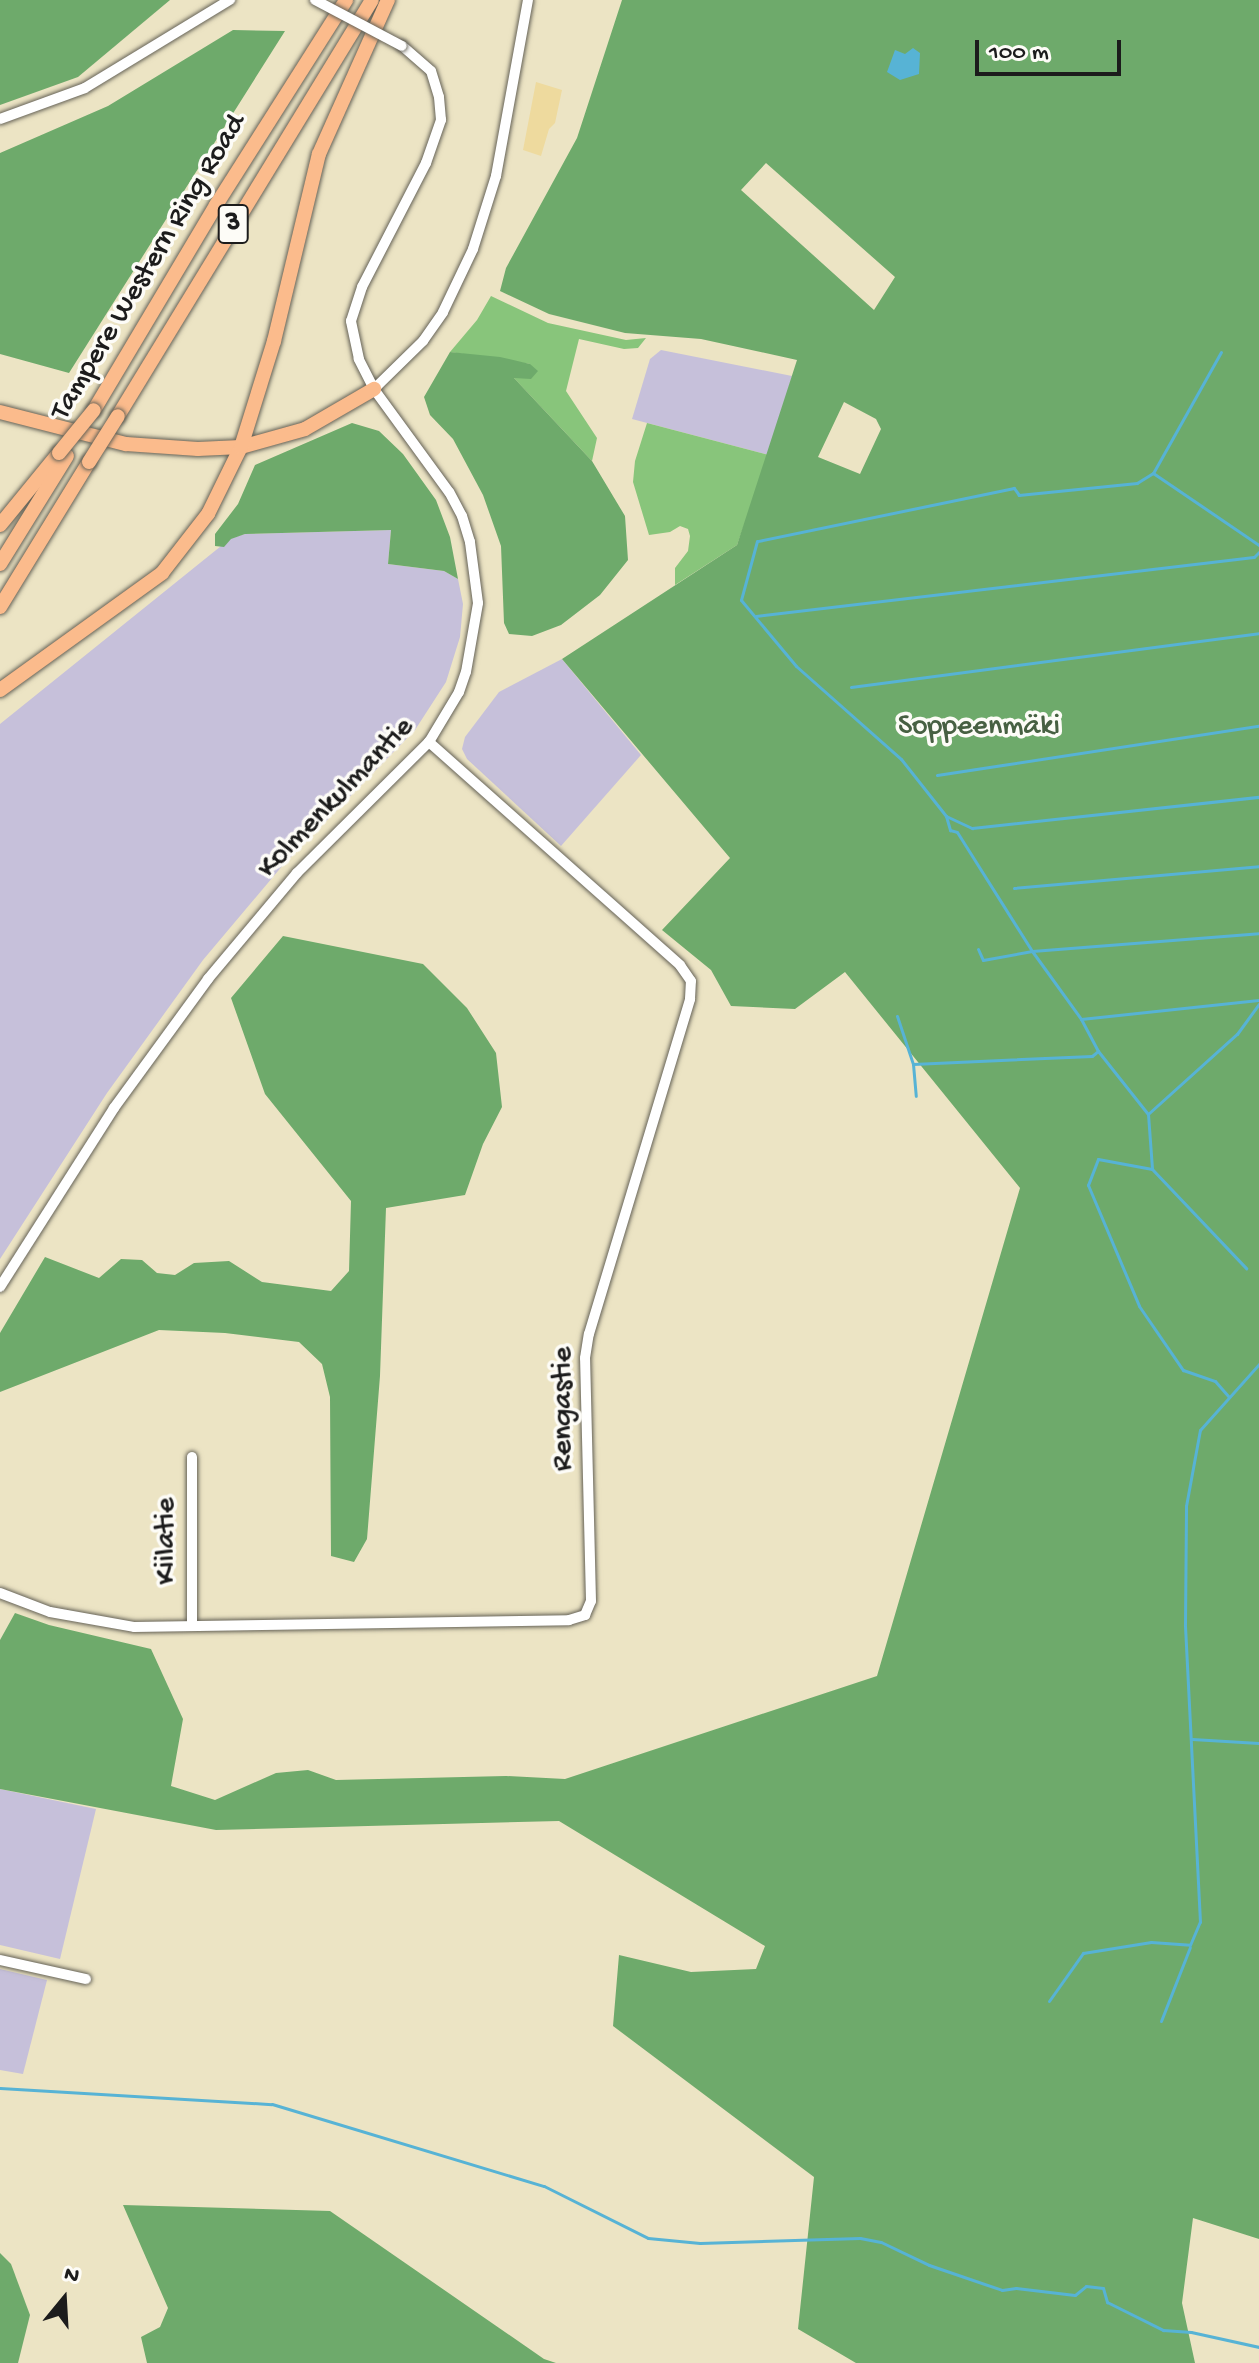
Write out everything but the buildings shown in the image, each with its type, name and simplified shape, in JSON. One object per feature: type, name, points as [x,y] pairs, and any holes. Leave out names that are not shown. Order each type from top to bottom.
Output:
[{"type":"highway","name":"Tampere Western Ring Road","points":[[0,564],[216,205],[346,0]]},
{"type":"highway","name":"Tampere Western Ring Road","points":[[0,607],[372,0]]},
{"type":"highway","points":[[0,690],[162,573],[208,514],[241,447],[274,341],[319,154],[388,0]]},
{"type":"highway","points":[[0,412],[126,444],[186,449],[241,447],[305,429],[374,389]]},
{"type":"highway","points":[[0,525],[63,455]]},
{"type":"street","points":[[0,119],[85,88],[230,0]]},
{"type":"street","name":"Kolmenkulmantie","points":[[0,1287],[106,1119],[208,979],[297,873],[429,742],[459,692],[466,672],[477,626],[477,582],[470,542],[449,492],[374,389],[353,343],[351,321],[354,305],[426,163],[441,120],[439,97],[431,71],[402,46],[315,0]]},
{"type":"street","points":[[374,389],[423,341],[449,301],[473,249],[496,176],[528,0]]},
{"type":"street","name":"Rengastie","points":[[0,1593],[50,1612],[134,1627],[569,1620],[585,1615],[591,1601],[587,1346],[690,999],[691,981],[680,965],[429,742]]},
{"type":"street","name":"Kiilatie","points":[[192,1457],[192,1626]]},
{"type":"street","points":[[0,1960],[86,1979]]},
{"type":"shaded area","points":[[661,350],[792,376],[769,455],[632,419],[650,359]]},
{"type":"shaded area","points":[[391,530],[388,564],[444,571],[458,579],[463,604],[460,637],[446,682],[415,730],[283,865],[203,960],[107,1093],[0,1259],[0,724],[231,538],[245,534]]},
{"type":"shaded area","points":[[562,659],[641,755],[561,846],[467,759],[462,749],[465,737],[499,692]]},
{"type":"shaded area","points":[[0,1789],[96,1809],[60,1959],[0,1945]]},
{"type":"shaded area","points":[[0,1969],[47,1980],[23,2074],[0,2070]]},
{"type":"green space","points":[[0,0],[170,0],[78,77],[0,105]]},
{"type":"green space","name":"Soppeenmäki","points":[[622,0],[1259,0],[1259,2239],[1193,2218],[1182,2303],[1195,2363],[856,2363],[798,2329],[814,2177],[613,2026],[619,1955],[691,1972],[756,1969],[765,1946],[559,1821],[216,1830],[0,1789],[0,1640],[15,1613],[49,1625],[151,1649],[183,1719],[171,1786],[215,1800],[276,1773],[308,1770],[336,1780],[506,1776],[565,1779],[877,1676],[1020,1188],[845,972],[795,1009],[731,1006],[711,970],[662,930],[730,858],[562,659],[737,545],[797,360],[701,339],[625,333],[549,314],[500,291],[506,268],[577,138]],"holes":[[[766,163],[895,277],[874,310],[741,190]],[[844,402],[876,419],[881,429],[860,474],[818,457]]]},
{"type":"green space","points":[[233,30],[285,31],[69,373],[0,354],[0,153],[108,106]]},
{"type":"green space","points":[[491,296],[548,323],[626,340],[646,338],[638,348],[624,349],[579,339],[566,391],[597,438],[592,461],[513,377],[530,364],[450,352],[477,320]]},
{"type":"green space","points":[[450,352],[500,357],[530,364],[538,371],[531,379],[514,378],[592,461],[625,516],[628,560],[600,595],[561,625],[532,636],[509,634],[504,623],[501,546],[483,495],[453,439],[430,415],[424,397]]},
{"type":"green space","points":[[352,423],[379,431],[403,454],[436,500],[450,537],[458,579],[444,571],[388,564],[391,530],[245,534],[231,539],[224,547],[215,546],[215,534],[238,504],[255,465]]},
{"type":"green space","points":[[647,423],[769,455],[737,545],[675,585],[675,568],[688,551],[688,529],[680,526],[670,532],[649,535],[633,482],[635,461]]},
{"type":"green space","points":[[283,936],[423,964],[467,1008],[496,1053],[502,1107],[483,1144],[465,1195],[386,1208],[380,1376],[367,1539],[354,1562],[331,1556],[330,1397],[322,1364],[299,1342],[225,1333],[159,1330],[0,1392],[0,1333],[45,1257],[99,1278],[121,1259],[142,1260],[157,1273],[175,1275],[194,1263],[229,1261],[262,1282],[331,1291],[349,1271],[351,1201],[265,1094],[231,998]]},
{"type":"green space","points":[[123,2205],[330,2211],[544,2359],[556,2363],[147,2363],[141,2337],[160,2327],[168,2308]]},
{"type":"green space","points":[[0,2253],[11,2264],[30,2315],[18,2363],[0,2363]]},
{"type":"sand","points":[[536,82],[562,90],[555,123],[549,129],[541,156],[523,150]]},
{"type":"water","points":[[913,48],[920,53],[919,74],[900,80],[887,72],[895,50],[905,54]]},
{"type":"waterway","points":[[1221,352],[1153,473],[1137,483],[1019,495],[1014,488],[757,541],[741,600],[796,666],[901,759],[946,816],[950,830],[957,832],[1032,951],[1081,1019],[1098,1051],[1148,1114],[1152,1169],[1246,1268]]},
{"type":"waterway","points":[[1153,473],[1259,545]]},
{"type":"waterway","points":[[756,616],[1254,557],[1259,552]]},
{"type":"waterway","points":[[851,687],[1259,633]]},
{"type":"waterway","points":[[937,775],[1259,726]]},
{"type":"waterway","points":[[946,816],[972,828],[1259,797]]},
{"type":"waterway","points":[[1014,888],[1259,866]]},
{"type":"waterway","points":[[978,949],[983,960],[1032,951],[1259,933]]},
{"type":"waterway","points":[[1081,1019],[1259,1000]]},
{"type":"waterway","points":[[1148,1114],[1237,1034],[1259,1004]]},
{"type":"waterway","points":[[897,1016],[913,1064],[916,1096]]},
{"type":"waterway","points":[[913,1064],[1092,1056],[1098,1051]]},
{"type":"waterway","points":[[1152,1169],[1098,1159],[1088,1185],[1139,1306],[1183,1370],[1215,1381],[1229,1397]]},
{"type":"waterway","points":[[1049,2001],[1083,1953],[1151,1942],[1190,1945],[1200,1922],[1185,1624],[1186,1506],[1200,1430],[1259,1364]]},
{"type":"waterway","points":[[1192,1739],[1259,1743]]},
{"type":"waterway","points":[[1161,2021],[1190,1947]]},
{"type":"waterway","points":[[0,2088],[272,2104],[544,2186],[648,2238],[700,2243],[860,2238],[881,2242],[929,2265],[1002,2290],[1016,2288],[1075,2295],[1086,2286],[1103,2288],[1107,2302],[1163,2330],[1191,2332],[1259,2347]]}]
